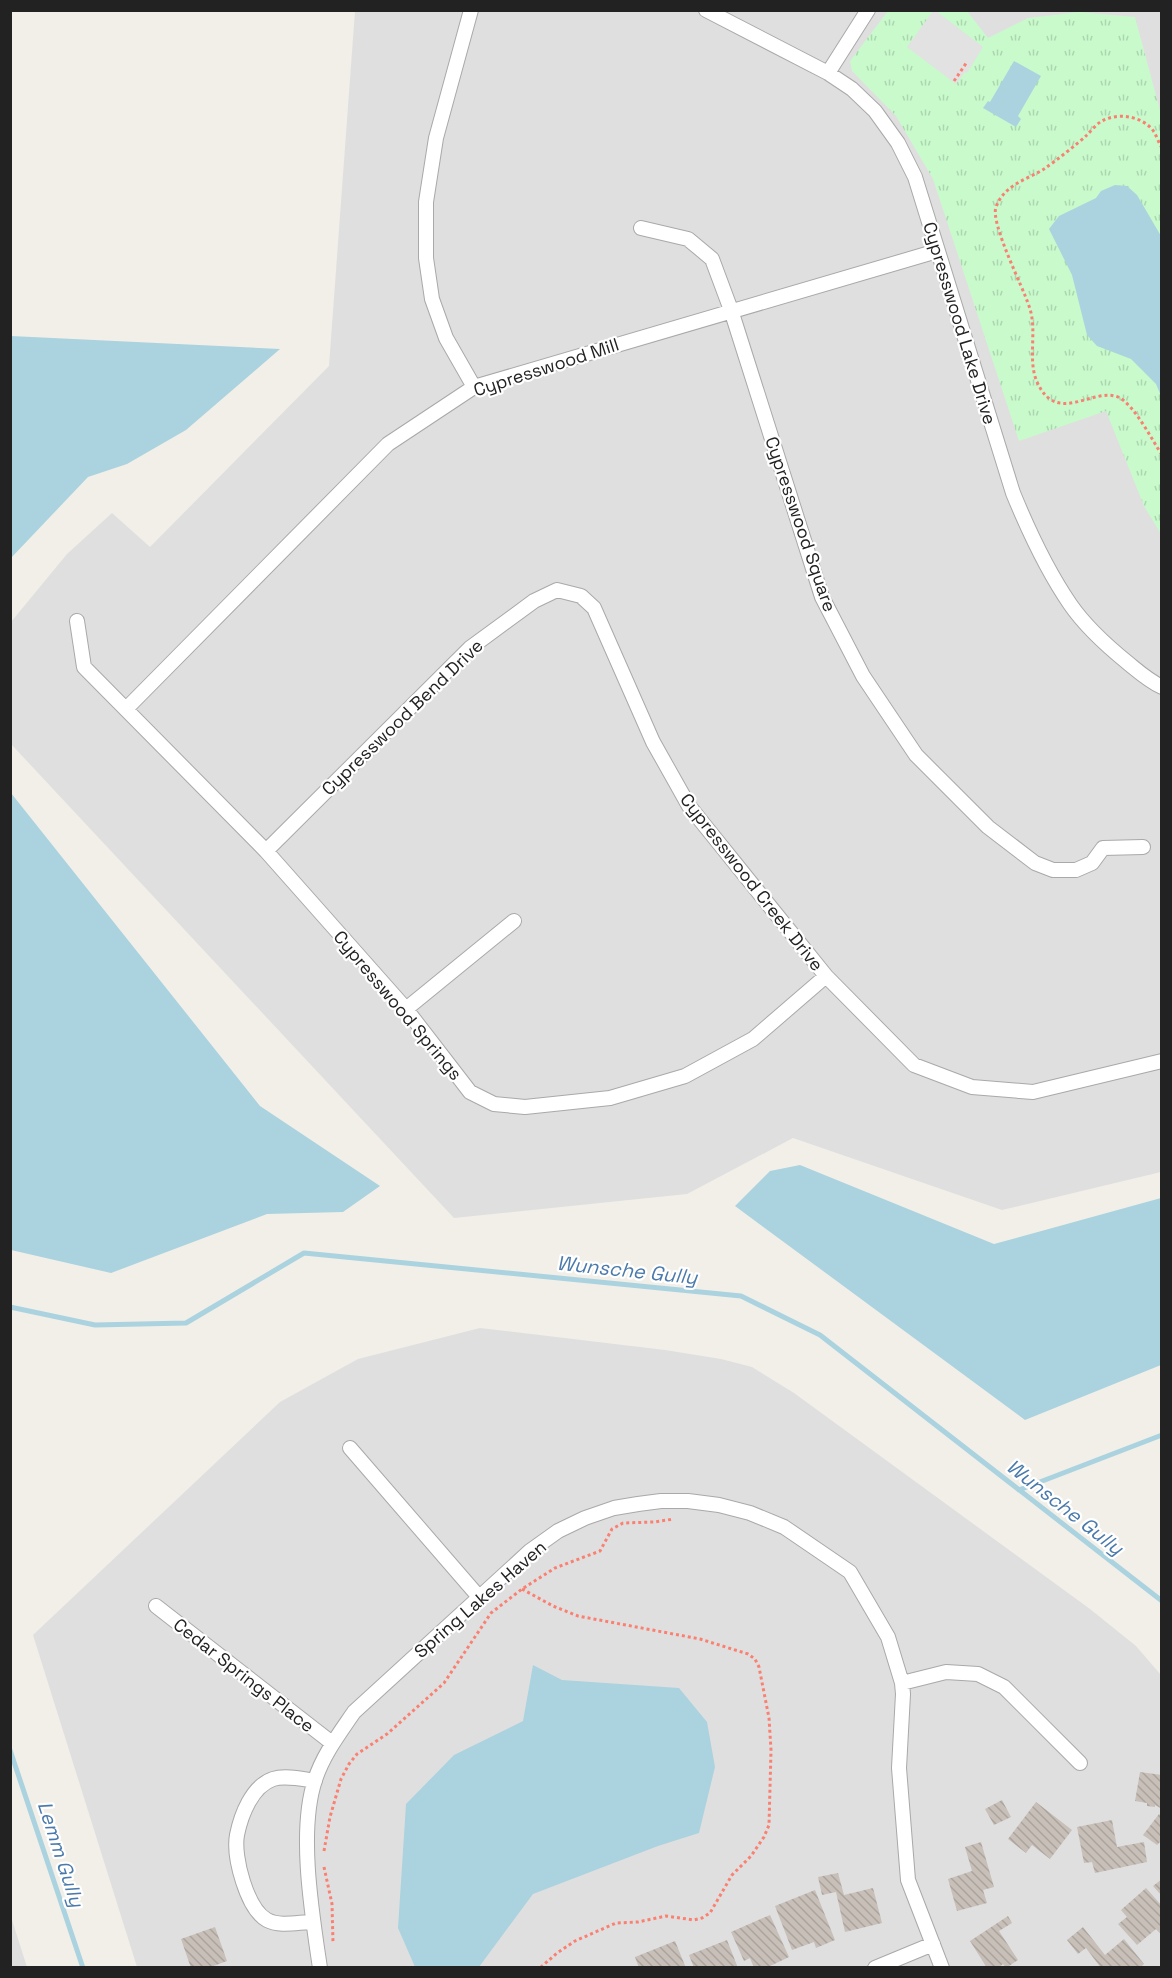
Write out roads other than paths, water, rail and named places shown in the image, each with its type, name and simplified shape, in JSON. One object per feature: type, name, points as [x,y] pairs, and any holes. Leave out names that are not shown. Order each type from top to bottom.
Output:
[{"type":"street","points":[[471,10],[436,138],[426,202],[426,258],[432,299],[446,338],[474,387]]},
{"type":"street","name":"Cypresswood Lake Drive","points":[[706,10],[828,73],[852,89],[875,111],[898,143],[915,177],[1013,493],[1034,543],[1082,620],[1114,651],[1161,687]]},
{"type":"street","points":[[828,73],[868,10]]},
{"type":"street","name":"Cypresswood Square","points":[[641,228],[688,239],[712,260],[731,310],[822,597],[863,676],[916,755],[988,827],[1035,864],[1053,870],[1076,870],[1092,863],[1103,848],[1143,847]]},
{"type":"street","name":"Cypresswood Mill","points":[[126,709],[388,444],[474,387],[937,251]]},
{"type":"street","name":"Cypresswood Bend Drive","points":[[266,851],[470,648],[534,600],[557,590],[581,596]]},
{"type":"street","name":"Cypresswood Creek Drive","points":[[581,596],[594,608],[654,742],[689,806],[826,976],[914,1065],[972,1087],[1033,1092],[1161,1061]]},
{"type":"street","name":"Cypresswood Springs","points":[[77,621],[84,667],[266,851],[406,1009],[470,1092],[494,1104],[525,1107],[610,1098],[685,1076],[753,1039],[826,976]]},
{"type":"street","points":[[406,1009],[514,921]]},
{"type":"street","points":[[350,1448],[479,1597]]},
{"type":"street","name":"Spring Lakes Haven","points":[[320,1968],[313,1922],[307,1840],[308,1810],[315,1781],[332,1743],[354,1712],[530,1551],[558,1531],[614,1508],[661,1501],[688,1501],[719,1505],[750,1513],[784,1527],[850,1572],[888,1637],[902,1683],[903,1694],[899,1768],[908,1880],[942,1968]]},
{"type":"street","name":"Cedar Springs Place","points":[[156,1606],[332,1743]]},
{"type":"street","points":[[902,1683],[946,1672],[978,1674],[1004,1687],[1080,1762]]},
{"type":"street","points":[[313,1922],[278,1923],[267,1920],[258,1912],[247,1894],[237,1856],[237,1837],[252,1797],[262,1785],[273,1779],[284,1778],[315,1781]]},
{"type":"street","points":[[875,1968],[933,1944]]},
{"type":"water","points":[[1014,61],[1041,76],[1018,116],[1021,119],[1016,127],[983,108],[988,101],[990,102]]},
{"type":"water","points":[[1115,185],[1127,186],[1137,195],[1161,236],[1161,396],[1156,384],[1131,359],[1097,346],[1087,335],[1072,275],[1049,229],[1059,216],[1096,198],[1101,191]]},
{"type":"water","points":[[11,336],[280,349],[186,430],[127,464],[88,477],[11,558]]},
{"type":"water","points":[[11,793],[260,1106],[380,1186],[343,1212],[267,1214],[111,1273],[11,1250]]},
{"type":"water","points":[[800,1165],[994,1244],[1161,1198],[1161,1365],[1025,1420],[735,1206],[770,1171]]},
{"type":"water","points":[[533,1665],[562,1680],[679,1688],[707,1722],[715,1767],[699,1833],[658,1846],[533,1894],[479,1967],[415,1967],[398,1928],[406,1804],[454,1755],[523,1721]]},
{"type":"waterway","name":"Wunsche Gully","points":[[10,1307],[95,1325],[186,1323],[304,1253],[741,1296],[820,1335],[1162,1601]]},
{"type":"waterway","points":[[1019,1490],[1162,1435]]},
{"type":"waterway","name":"Lemm Gully","points":[[10,1750],[83,1968]]}]
